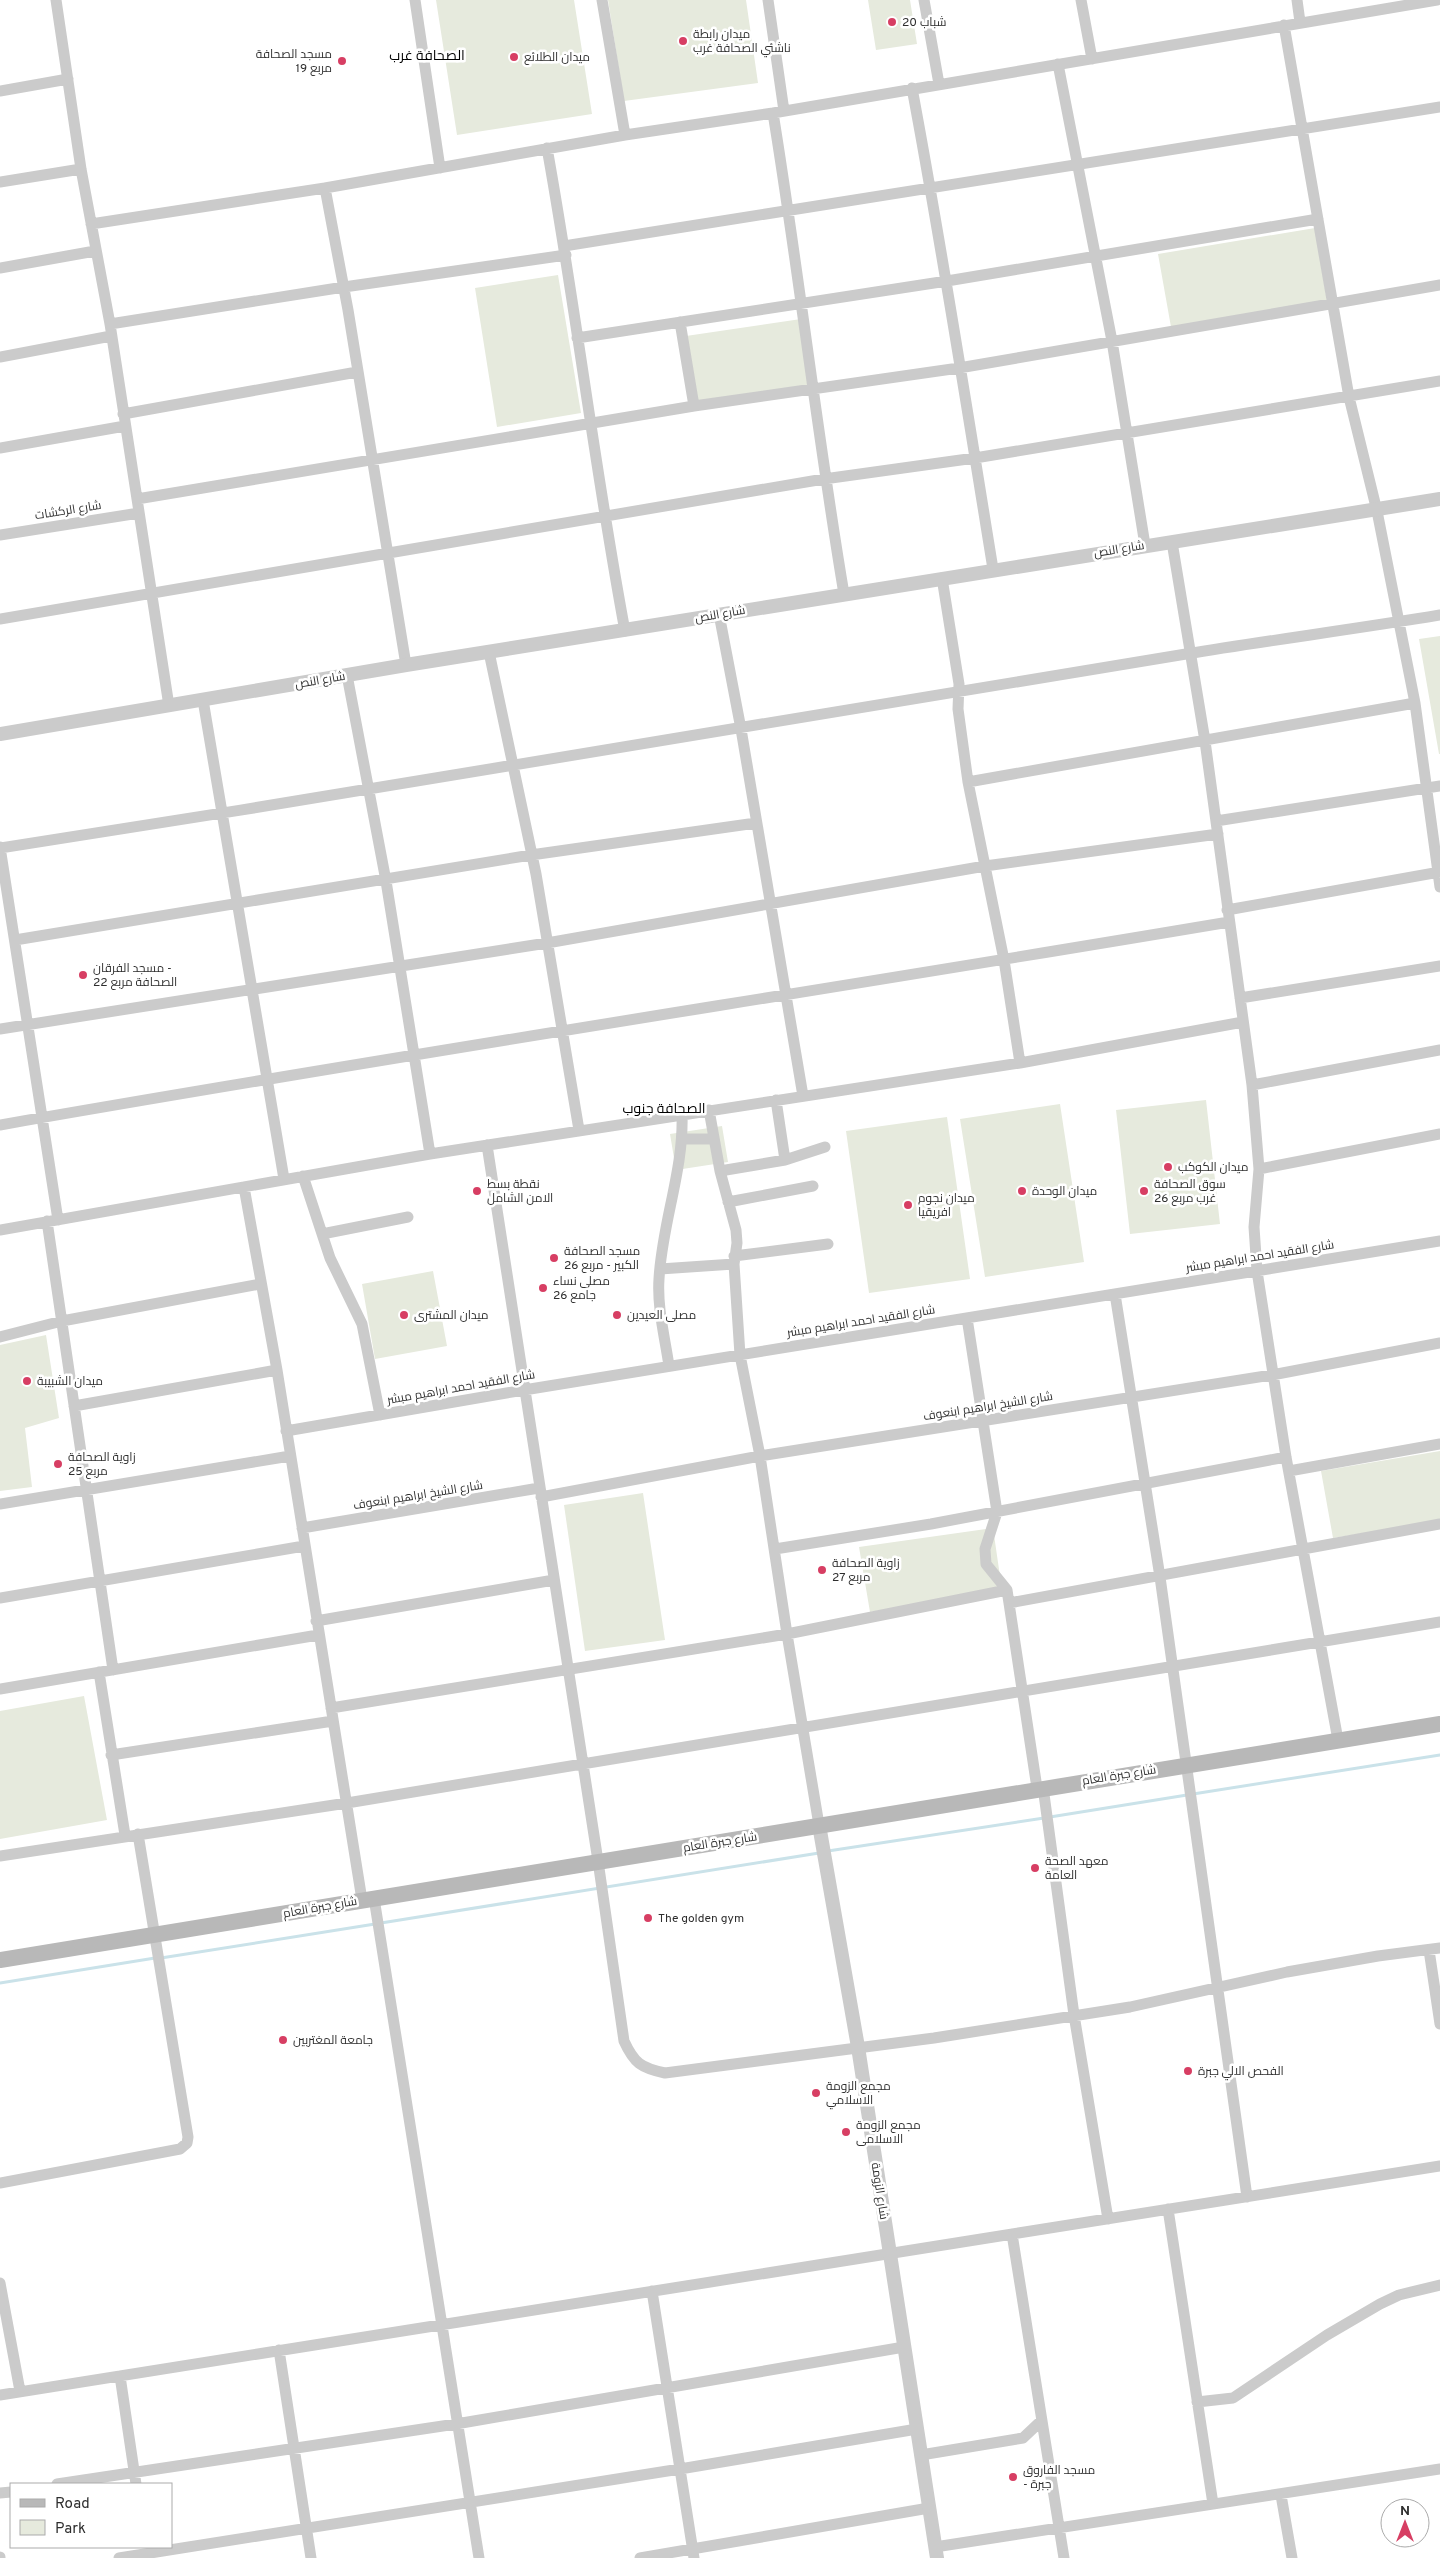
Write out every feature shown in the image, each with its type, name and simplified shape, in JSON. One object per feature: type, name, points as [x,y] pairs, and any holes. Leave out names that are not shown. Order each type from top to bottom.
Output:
[{"type":"main road","name":"شارع جبرة العام","points":[[0,1960],[1040,1788],[1440,1724]]},
{"type":"street","points":[[56,0],[81,169],[140,513],[168,706]]},
{"type":"street","points":[[415,0],[440,168]]},
{"type":"street","points":[[602,0],[625,135]]},
{"type":"street","points":[[768,0],[789,211],[824,479],[844,594]]},
{"type":"street","points":[[924,0],[938,84]]},
{"type":"street","points":[[1081,0],[1092,59]]},
{"type":"street","points":[[1297,0],[1300,22]]},
{"type":"street","points":[[91,224],[325,188],[546,148],[779,112],[1437,0]]},
{"type":"street","points":[[1284,25],[1349,397],[1400,622],[1415,703],[1440,888]]},
{"type":"street","points":[[1058,64],[1112,341],[1145,545]]},
{"type":"street","points":[[0,91],[68,79]]},
{"type":"street","points":[[912,88],[947,280],[959,368],[993,569]]},
{"type":"street","points":[[0,357],[110,330],[344,287],[565,251],[789,211],[1440,107]]},
{"type":"street","points":[[546,148],[565,251],[604,517],[625,631]]},
{"type":"street","points":[[0,182],[81,169]]},
{"type":"street","points":[[325,188],[344,287],[386,554],[406,665]]},
{"type":"street","points":[[577,338],[1318,219]]},
{"type":"street","points":[[0,268],[95,252]]},
{"type":"street","points":[[137,499],[371,458],[694,406],[959,368],[1440,285]]},
{"type":"street","points":[[680,322],[694,406]]},
{"type":"street","points":[[123,414],[357,372]]},
{"type":"street","points":[[0,619],[824,479],[975,458],[1440,381]]},
{"type":"street","points":[[0,448],[125,426]]},
{"type":"street","name":"شارع النص","points":[[0,734],[406,665],[625,631],[993,569],[1376,511],[1440,499]]},
{"type":"street","name":"شارع الركشات","points":[[0,535],[140,513]]},
{"type":"street","points":[[1172,542],[1205,741],[1252,1085],[1259,1169],[1254,1227],[1256,1271],[1286,1457],[1338,1740]]},
{"type":"street","points":[[942,578],[959,684],[958,709],[968,782],[1004,960],[1020,1063]]},
{"type":"street","points":[[719,614],[741,729],[803,1096]]},
{"type":"street","points":[[113,1670],[62,1322],[41,1117],[0,848],[223,814],[512,764],[741,729],[1190,653],[1440,615]]},
{"type":"street","points":[[489,652],[531,855],[563,1032],[578,1130]]},
{"type":"street","points":[[347,676],[386,880],[430,1154]]},
{"type":"street","points":[[203,700],[284,1178]]},
{"type":"street","points":[[968,782],[1415,703]]},
{"type":"street","points":[[1216,821],[1440,786]]},
{"type":"street","points":[[15,940],[531,855],[756,823]]},
{"type":"street","points":[[0,1029],[547,943],[985,866],[1218,834]]},
{"type":"street","points":[[1227,910],[1439,873]]},
{"type":"street","points":[[0,1124],[266,1078],[563,1032],[1229,922]]},
{"type":"street","points":[[1240,998],[1440,966]]},
{"type":"street","points":[[0,1230],[244,1187],[284,1178],[578,1130],[1020,1063],[1243,1022]]},
{"type":"street","points":[[1252,1085],[1440,1050]]},
{"type":"street","points":[[776,1100],[785,1160]]},
{"type":"street","points":[[710,1110],[713,1139],[736,1230],[737,1243],[734,1260],[740,1355],[760,1456],[819,1826]]},
{"type":"street","points":[[669,1366],[660,1300],[660,1269],[683,1139],[682,1114]]},
{"type":"street","points":[[1259,1169],[1440,1134]]},
{"type":"street","points":[[683,1139],[713,1139]]},
{"type":"street","points":[[487,1145],[598,1861],[624,2041],[631,2057],[646,2069],[665,2073],[858,2046],[934,2038],[1130,2007],[1217,1986],[1344,1962],[1435,1949],[1440,2024]]},
{"type":"street","points":[[720,1171],[785,1160],[825,1147]]},
{"type":"street","points":[[303,1176],[332,1263],[362,1324],[380,1415]]},
{"type":"street","points":[[728,1202],[813,1186]]},
{"type":"street","points":[[244,1187],[276,1370],[318,1635],[347,1802],[368,1899],[479,2558]]},
{"type":"street","points":[[322,1234],[408,1217]]},
{"type":"street","name":"شارع الفقيد احمد ابراهيم مبشر","points":[[286,1431],[669,1366],[1440,1241]]},
{"type":"street","points":[[660,1269],[734,1260],[828,1244]]},
{"type":"street","points":[[0,1337],[62,1322],[260,1284]]},
{"type":"street","points":[[1115,1294],[1160,1576],[1247,2197]]},
{"type":"street","points":[[967,1318],[997,1512],[985,1549],[986,1564],[1007,1590],[1108,2219]]},
{"type":"street","name":"شارع الشيخ ابراهيم ابنعوف","points":[[302,1528],[540,1493],[760,1456],[1272,1375],[1440,1343]]},
{"type":"street","points":[[74,1406],[276,1370]]},
{"type":"street","points":[[1289,1471],[1440,1444]]},
{"type":"street","points":[[0,1504],[290,1456]]},
{"type":"street","points":[[775,1550],[997,1512],[1286,1457]]},
{"type":"street","points":[[1009,1603],[1440,1524]]},
{"type":"street","points":[[0,1598],[304,1546]]},
{"type":"street","points":[[316,1621],[554,1580]]},
{"type":"street","points":[[331,1708],[787,1634],[1007,1590]]},
{"type":"street","points":[[0,1856],[804,1728],[1440,1622]]},
{"type":"street","points":[[0,1689],[318,1635]]},
{"type":"street","points":[[99,1672],[125,1835]]},
{"type":"street","points":[[112,1754],[333,1721]]},
{"type":"street","name":"شارع الزومة","points":[[819,1826],[858,2046],[936,2553]]},
{"type":"street","points":[[0,2184],[180,2148],[186,2144],[188,2137],[138,1834]]},
{"type":"street","points":[[0,2395],[1440,2166]]},
{"type":"street","points":[[1168,2209],[1213,2504]]},
{"type":"street","points":[[1012,2234],[1064,2558]]},
{"type":"street","points":[[0,2283],[20,2392]]},
{"type":"street","points":[[1197,2402],[1233,2398],[1327,2335],[1380,2304],[1406,2293],[1440,2284]]},
{"type":"street","points":[[652,2291],[693,2554]]},
{"type":"street","points":[[63,2483],[456,2424],[904,2347]]},
{"type":"street","points":[[279,2350],[312,2558]]},
{"type":"street","points":[[120,2376],[136,2483]]},
{"type":"street","points":[[921,2455],[1022,2438],[1041,2421]]},
{"type":"street","points":[[119,2558],[680,2469],[917,2428]]},
{"type":"street","points":[[936,2553],[1059,2529],[1440,2469]]},
{"type":"street","points":[[1281,2495],[1292,2558]]},
{"type":"street","points":[[640,2558],[693,2554],[929,2508]]},
{"type":"green space","name":"ميدان الطلائع","points":[[436,0],[574,0],[592,114],[457,135]]},
{"type":"green space","name":"ميدان رابطة ناشئي الصحافة غرب","points":[[608,0],[746,0],[758,83],[624,101]]},
{"type":"green space","name":"شباب 20","points":[[868,0],[910,0],[917,44],[876,50]]},
{"type":"green space","points":[[1315,228],[1327,301],[1171,327],[1158,254]]},
{"type":"green space","points":[[558,275],[581,413],[497,427],[475,288]]},
{"type":"green space","points":[[801,319],[812,392],[697,408],[686,336]]},
{"type":"green space","points":[[1440,636],[1440,754],[1439,754],[1419,639]]},
{"type":"green space","name":"ميدان الكوكب","points":[[1206,1100],[1220,1224],[1130,1234],[1116,1110]]},
{"type":"green space","name":"ميدان الوحدة","points":[[1060,1104],[1084,1262],[985,1277],[960,1119]]},
{"type":"green space","name":"ميدان نجوم افريقيا","points":[[947,1117],[970,1279],[869,1293],[846,1131]]},
{"type":"green space","points":[[722,1126],[728,1162],[676,1170],[670,1134]]},
{"type":"green space","name":"ميدان المشترى","points":[[433,1271],[447,1346],[375,1359],[362,1284]]},
{"type":"green space","name":"ميدان الشبيبة","points":[[46,1335],[59,1418],[25,1428],[32,1487],[0,1491],[0,1345]]},
{"type":"green space","points":[[1440,1451],[1440,1521],[1333,1538],[1321,1471]]},
{"type":"green space","points":[[643,1493],[665,1640],[585,1651],[564,1505]]},
{"type":"green space","points":[[993,1528],[1002,1590],[870,1612],[859,1547]]},
{"type":"green space","points":[[84,1696],[107,1820],[0,1839],[0,1711]]},
{"type":"waterway","points":[[1193,1794],[1440,1755]]},
{"type":"waterway","points":[[1050,1817],[1187,1795]]},
{"type":"waterway","points":[[828,1851],[1044,1818]]},
{"type":"waterway","points":[[381,1923],[819,1853]]},
{"type":"waterway","points":[[161,1958],[375,1924]]},
{"type":"waterway","points":[[0,1983],[155,1958]]},
{"type":"place","name":"شباب 20","points":[[892,22]]},
{"type":"place","name":"ميدان رابطة ناشئي الصحافة غرب","points":[[683,41]]},
{"type":"place","name":"ميدان الطلائع","points":[[514,57]]},
{"type":"place","name":"مسجد الصحافة مربع 19","points":[[342,61]]},
{"type":"place","name":"مسجد الفرقان - الصحافة مربع 22","points":[[83,975]]},
{"type":"place","name":"ميدان الكوكب","points":[[1168,1167]]},
{"type":"place","name":"نقطة بسط الامن الشامل","points":[[477,1191]]},
{"type":"place","name":"ميدان الوحدة","points":[[1022,1191]]},
{"type":"place","name":"سوق الصحافة غرب مربع 26","points":[[1144,1191]]},
{"type":"place","name":"ميدان نجوم افريقيا","points":[[908,1205]]},
{"type":"place","name":"مسجد الصحافة الكبير - مربع 26","points":[[554,1258]]},
{"type":"place","name":"مصلى نساء جامع 26","points":[[543,1288]]},
{"type":"place","name":"ميدان المشترى","points":[[404,1315]]},
{"type":"place","name":"مصلى العيدين","points":[[617,1315]]},
{"type":"place","name":"ميدان الشبيبة","points":[[27,1381]]},
{"type":"place","name":"زاوية الصحافة مربع 25","points":[[58,1464]]},
{"type":"place","name":"زاوية الصحافة مربع 27","points":[[822,1570]]},
{"type":"place","name":"معهد الصحة العامة","points":[[1035,1868]]},
{"type":"place","name":"The golden gym","points":[[648,1918]]},
{"type":"place","name":"جامعة المغتربين","points":[[283,2040]]},
{"type":"place","name":"الفحص الالي جبرة","points":[[1188,2071]]},
{"type":"place","name":"مجمع الزومة الاسلامي","points":[[816,2093]]},
{"type":"place","name":"مجمع الزومة الاسلامى","points":[[846,2132]]},
{"type":"place","name":"مسجد الفاروق - جبرة","points":[[1013,2477]]},
{"type":"district","name":"الصحافة غرب","points":[[427,55]]},
{"type":"district","name":"الصحافة جنوب","points":[[664,1108]]}]
